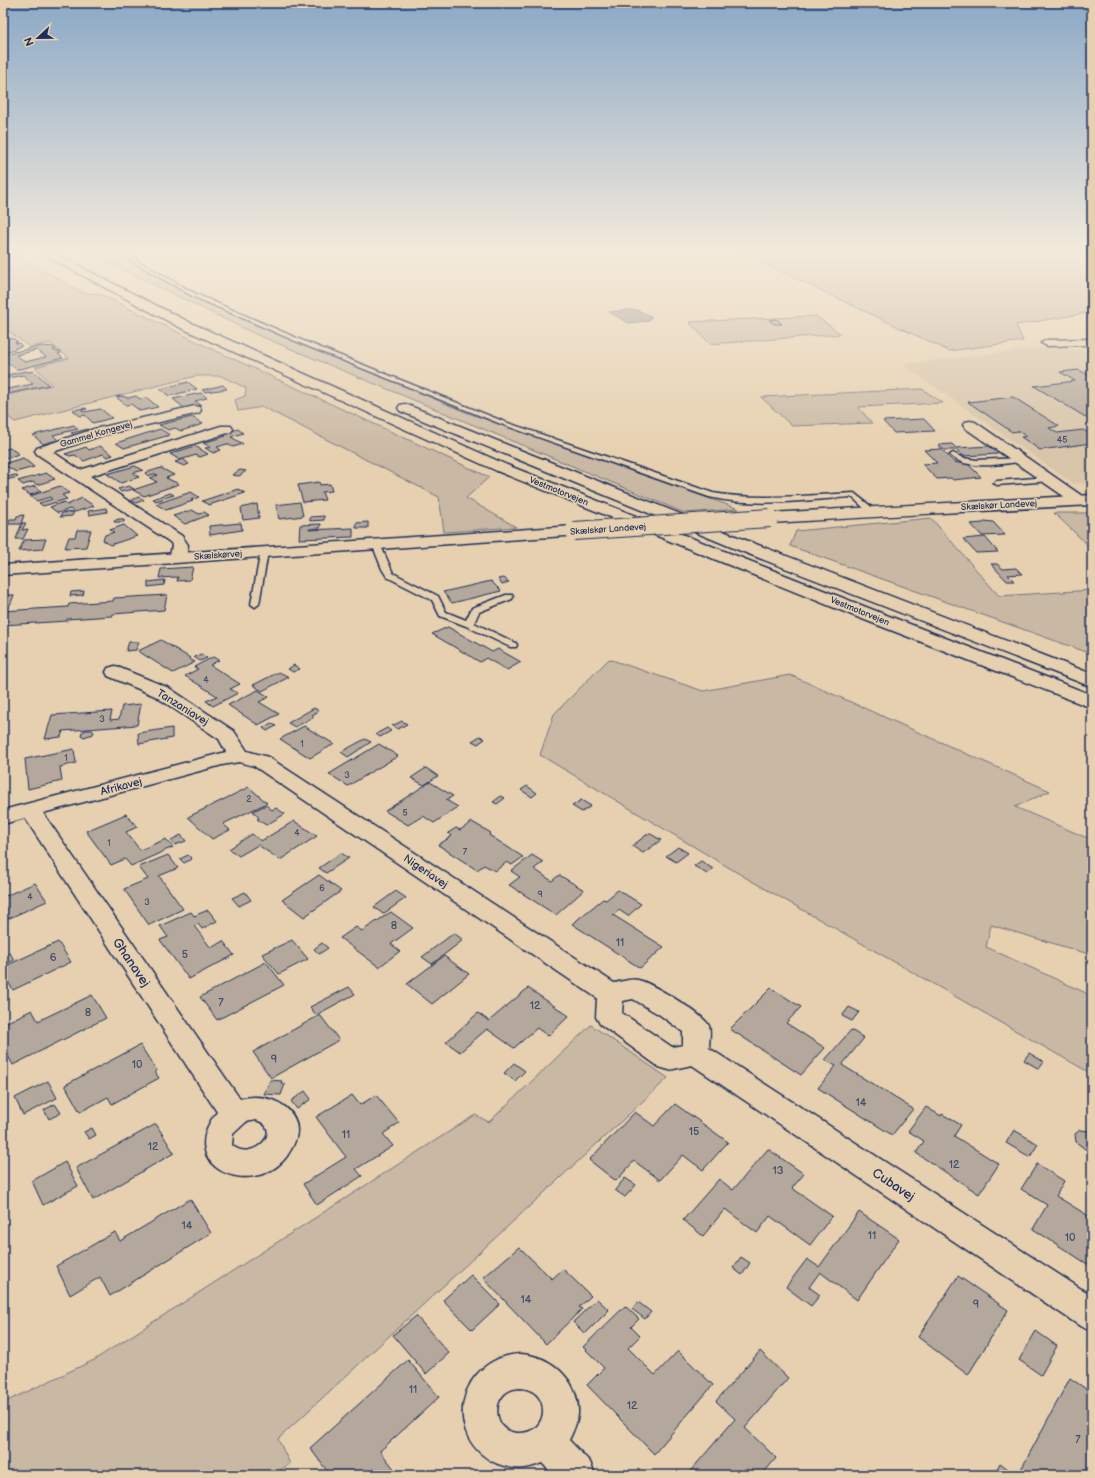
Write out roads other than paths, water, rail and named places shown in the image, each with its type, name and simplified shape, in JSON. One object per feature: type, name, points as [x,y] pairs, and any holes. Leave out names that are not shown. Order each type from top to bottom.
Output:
[{"type":"main road","name":"Vestmotorvejen","points":[[173,319],[502,468],[864,613],[1087,700]]},
{"type":"main road","points":[[301,363],[352,386]]},
{"type":"main road","name":"Vestmotorvejen","points":[[396,404],[528,460],[812,574],[1092,681]]},
{"type":"main road","name":"Skælskør Landevej","points":[[433,540],[776,518],[848,515],[917,509],[1086,500]]},
{"type":"main road","name":"Skælskør Landevej","points":[[776,518],[810,513],[869,508],[917,509]]},
{"type":"main road","name":"Skælskørvej","points":[[3,570],[433,540]]},
{"type":"main road","points":[[812,574],[898,600],[1092,670]]},
{"type":"street","points":[[1047,343],[1092,342]]},
{"type":"street","name":"Gammel Kongevej","points":[[178,557],[180,545],[176,539],[42,450],[99,432],[195,410]]},
{"type":"street","name":"Skælskør Landevej","points":[[970,425],[1047,479],[1086,500]]},
{"type":"street","points":[[79,475],[226,429]]},
{"type":"street","name":"Tanzaniavej","points":[[115,672],[162,692],[227,735],[239,756]]},
{"type":"street","name":"Afrikavej","points":[[3,817],[221,759],[239,756]]},
{"type":"street","name":"Nigeriavej","points":[[239,756],[261,761],[610,994]]},
{"type":"street","name":"Ghanavej","points":[[30,810],[234,1114]]},
{"type":"street","points":[[636,989],[668,1008],[696,1027],[696,1052],[669,1059],[637,1038],[609,1017],[610,994],[636,989]]},
{"type":"street","name":"Cubavej","points":[[696,1052],[1092,1315]]},
{"type":"street","points":[[547,1442],[577,1475]]},
{"type":"lane","points":[[249,319],[304,343],[503,423],[712,495],[744,500],[854,495],[869,508]]},
{"type":"lane","points":[[953,454],[960,459],[976,463],[1019,460]]},
{"type":"lane","points":[[997,483],[1047,479]]},
{"type":"lane","points":[[376,544],[386,569],[390,574],[435,598],[443,614],[469,624],[513,645]]},
{"type":"lane","points":[[255,604],[264,552]]},
{"type":"lane","points":[[469,624],[475,610],[509,597]]}]
